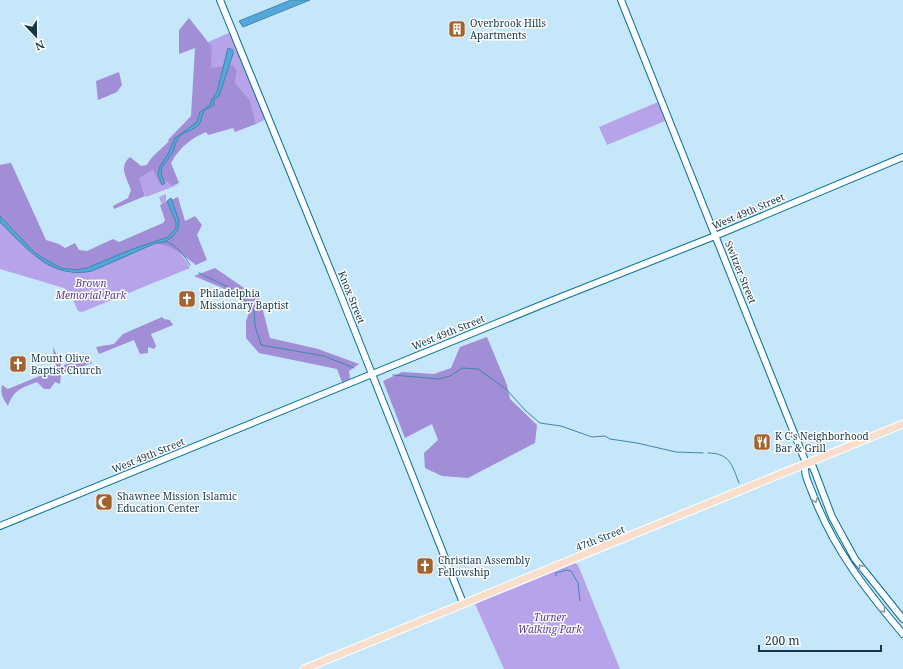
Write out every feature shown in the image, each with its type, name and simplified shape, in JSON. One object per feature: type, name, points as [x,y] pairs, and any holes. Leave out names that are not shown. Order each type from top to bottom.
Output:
[{"type":"main road","name":"47th Street","points":[[304,669],[903,424]]},
{"type":"street","name":"Knox Street","points":[[220,0],[463,603]]},
{"type":"street","name":"Switzer Street","points":[[621,0],[806,463]]},
{"type":"street","name":"West 49th Street","points":[[0,526],[715,236],[903,157]]},
{"type":"street","points":[[903,619],[855,559],[832,517],[813,468],[806,463],[804,469],[812,493],[824,521],[838,547],[860,582],[903,634]]},
{"type":"green space","points":[[231,32],[266,119],[256,124],[250,100],[235,83],[237,71],[210,68],[212,48],[208,42]]},
{"type":"green space","points":[[658,102],[665,121],[607,145],[599,127]]},
{"type":"green space","name":"Brown Memorial Park","points":[[11,163],[43,234],[28,240],[70,273],[161,230],[167,217],[159,197],[166,194],[166,205],[170,216],[153,244],[166,245],[176,250],[184,257],[190,268],[82,312],[78,311],[71,295],[64,288],[0,269],[0,165]]},
{"type":"green space","points":[[153,170],[172,186],[180,184],[146,197],[138,178]]},
{"type":"green space","name":"Turner Walking Park","points":[[575,563],[578,565],[620,669],[504,669],[475,604]]},
{"type":"shaded area","points":[[189,18],[212,47],[211,68],[233,65],[237,71],[235,83],[250,100],[256,124],[235,132],[233,128],[208,135],[206,132],[195,138],[182,148],[171,163],[179,183],[172,186],[166,181],[160,184],[153,170],[139,178],[145,196],[114,209],[113,206],[128,198],[131,190],[124,173],[126,161],[130,157],[141,166],[147,165],[191,116],[195,48],[179,54],[179,30]]},
{"type":"shaded area","points":[[119,72],[122,85],[117,92],[98,100],[96,81]]},
{"type":"shaded area","points":[[11,163],[46,240],[59,244],[65,248],[75,243],[79,250],[87,251],[113,239],[119,242],[163,223],[165,220],[160,205],[178,197],[185,221],[195,216],[202,225],[197,235],[207,260],[196,265],[165,245],[153,244],[112,263],[97,268],[83,271],[68,271],[54,268],[35,257],[0,223],[0,165]]},
{"type":"shaded area","points":[[215,268],[260,299],[270,338],[318,349],[359,364],[349,371],[350,379],[342,382],[337,369],[259,353],[246,338],[246,321],[250,310],[232,292],[194,276]]},
{"type":"shaded area","points":[[162,317],[170,320],[173,325],[151,334],[156,346],[154,349],[148,347],[148,353],[140,354],[134,340],[99,354],[96,347],[114,344],[123,334]]},
{"type":"shaded area","points":[[487,337],[507,385],[510,399],[537,425],[535,443],[468,478],[442,476],[425,468],[424,453],[438,440],[432,424],[405,438],[383,381],[402,372],[434,374],[451,368],[460,347]]},
{"type":"shaded area","points":[[53,347],[62,366],[88,355],[92,363],[61,374],[60,384],[55,382],[50,389],[44,389],[37,382],[19,390],[10,400],[8,406],[2,396],[2,385],[8,389],[57,369],[54,360]]},
{"type":"water","points":[[291,0],[310,0],[243,27],[239,21]]},
{"type":"water","points":[[228,48],[233,50],[233,54],[219,96],[214,99],[214,105],[205,110],[199,124],[178,138],[172,153],[162,168],[161,174],[165,183],[162,185],[158,174],[160,166],[168,154],[175,138],[197,122],[200,112],[210,105],[217,92]]},
{"type":"water","points":[[171,198],[179,221],[178,230],[172,237],[165,242],[156,243],[92,271],[77,273],[64,271],[52,266],[41,260],[30,251],[0,222],[0,216],[34,252],[43,258],[61,268],[77,270],[87,268],[130,250],[168,237],[176,228],[176,222],[167,201]]},
{"type":"waterway","points":[[165,241],[177,248],[190,265]]},
{"type":"waterway","points":[[199,273],[234,290],[254,309],[255,326],[261,345],[324,356],[354,368]]},
{"type":"waterway","points":[[393,375],[439,379],[450,376],[462,368],[478,369],[506,389],[526,411],[540,423],[561,426],[592,437],[605,436],[610,439],[637,443],[676,452],[703,453]]},
{"type":"waterway","points":[[708,453],[721,455],[726,458],[732,466],[739,483]]},
{"type":"waterway","points":[[556,576],[556,573],[567,570],[570,571]]},
{"type":"waterway","points":[[571,571],[578,583],[580,601]]},
{"type":"place","name":"Overbrook Hills Apartments","points":[[457,29]]},
{"type":"place","name":"Philadelphia Missionary Baptist","points":[[187,299]]},
{"type":"place","name":"Mount Olive Baptist Church","points":[[18,364]]},
{"type":"place","name":"K C's Neighborhood Bar & Grill","points":[[762,442]]},
{"type":"place","name":"Shawnee Mission Islamic Education Center","points":[[104,502]]},
{"type":"place","name":"Christian Assembly Fellowship","points":[[425,566]]}]
